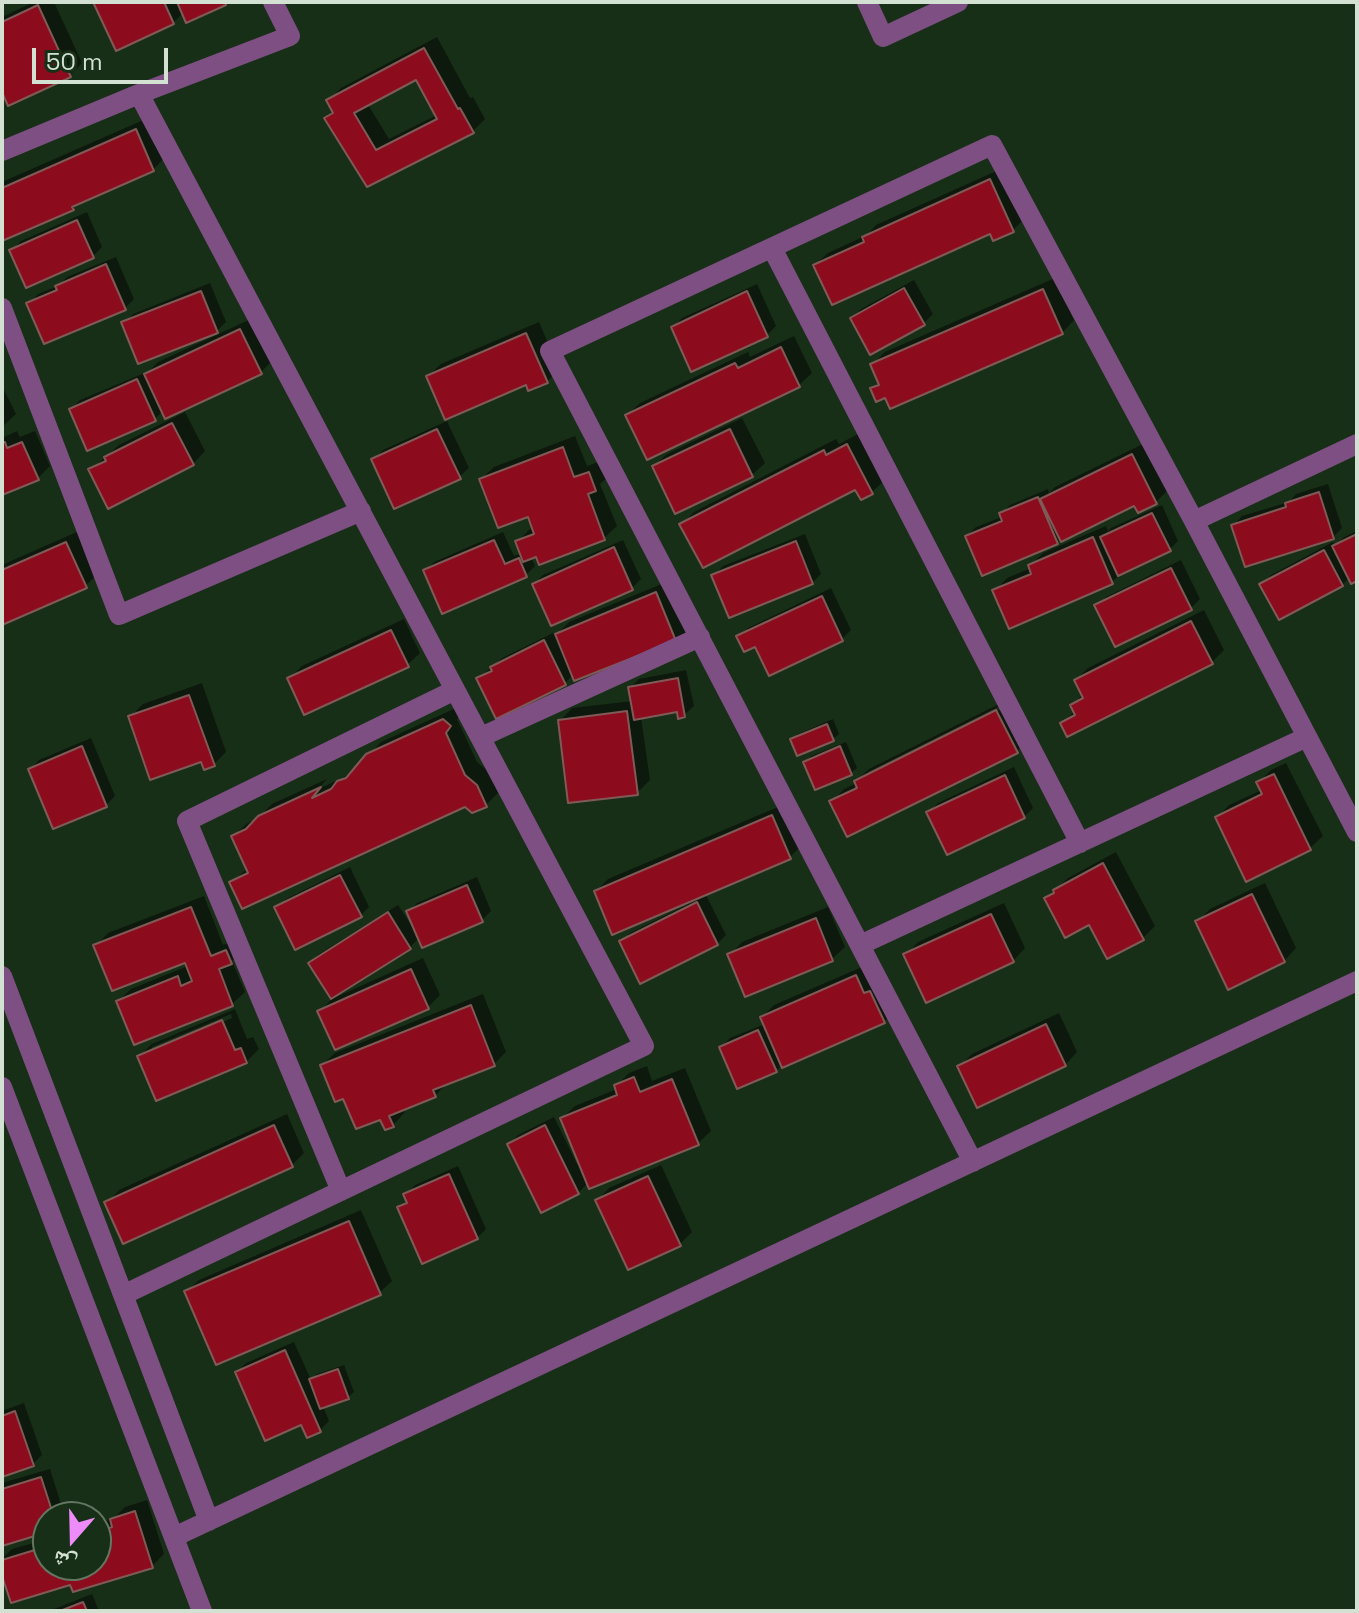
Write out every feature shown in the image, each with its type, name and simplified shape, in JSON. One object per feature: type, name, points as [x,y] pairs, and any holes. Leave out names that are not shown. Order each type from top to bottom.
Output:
[{"type":"street","points":[[2,151],[290,36],[273,2]]},
{"type":"street","points":[[867,2],[883,37],[958,2]]},
{"type":"street","points":[[123,1295],[644,1046],[139,94]]},
{"type":"street","points":[[973,1162],[550,351],[992,145],[1357,832]]},
{"type":"street","points":[[772,248],[1080,843]]},
{"type":"street","points":[[2,308],[119,615],[361,511]]},
{"type":"street","points":[[1194,521],[1357,444]]},
{"type":"street","points":[[481,737],[700,637]]},
{"type":"street","points":[[341,1191],[187,821],[455,690]]},
{"type":"street","points":[[860,945],[1307,737]]},
{"type":"street","points":[[2,976],[209,1521]]},
{"type":"street","points":[[174,1537],[1357,981]]},
{"type":"street","points":[[2,1089],[202,1611]]},
{"type":"building","points":[[93,2],[164,2],[174,24],[116,51]]},
{"type":"building","points":[[177,2],[225,2],[226,5],[186,23]]},
{"type":"building","points":[[38,5],[71,77],[8,106],[2,92],[2,22]]},
{"type":"building","points":[[424,48],[474,133],[367,187],[324,118],[333,113],[326,100]],"holes":[[[416,80],[437,119],[376,150],[354,113]]]},
{"type":"building","points":[[136,129],[154,171],[2,241],[2,188]]},
{"type":"building","points":[[990,179],[1014,232],[993,241],[990,234],[832,305],[813,265],[864,242],[862,237]]},
{"type":"building","points":[[77,220],[94,258],[26,288],[9,250]]},
{"type":"building","points":[[106,264],[126,310],[44,344],[26,303],[57,290],[55,286]]},
{"type":"building","points":[[904,288],[925,325],[870,355],[850,318]]},
{"type":"building","points":[[1043,289],[1063,334],[890,409],[885,398],[876,402],[870,388],[879,385],[870,364]]},
{"type":"building","points":[[201,291],[218,333],[138,364],[121,322]]},
{"type":"building","points":[[747,291],[768,337],[691,372],[671,327]]},
{"type":"building","points":[[240,329],[262,374],[165,419],[144,374]]},
{"type":"building","points":[[526,333],[548,383],[528,391],[526,385],[445,420],[426,376]]},
{"type":"building","points":[[781,347],[800,387],[647,460],[625,415],[735,363],[738,368]]},
{"type":"building","points":[[137,379],[156,421],[87,451],[69,409]]},
{"type":"building","points":[[172,423],[194,465],[108,509],[88,469],[106,461],[104,457]]},
{"type":"building","points":[[437,429],[461,479],[394,509],[371,459]]},
{"type":"building","points":[[730,429],[753,477],[675,514],[652,466]]},
{"type":"building","points":[[5,442],[7,448],[22,442],[39,480],[2,495],[2,443]]},
{"type":"building","points":[[847,444],[873,494],[861,500],[855,490],[703,568],[679,524],[824,450],[826,455]]},
{"type":"building","points":[[563,447],[574,477],[589,472],[596,491],[588,494],[605,540],[539,565],[536,557],[523,562],[515,541],[534,534],[528,517],[498,528],[479,479]]},
{"type":"building","points":[[1132,454],[1157,504],[1138,513],[1134,506],[1061,542],[1040,499]]},
{"type":"building","points":[[1319,492],[1334,539],[1245,567],[1231,525],[1286,507],[1285,503]]},
{"type":"building","points":[[1038,497],[1058,544],[982,576],[965,536],[1002,521],[999,513]]},
{"type":"building","points":[[1152,513],[1171,551],[1118,576],[1100,537]]},
{"type":"building","points":[[1357,534],[1357,581],[1351,584],[1332,546]]},
{"type":"building","points":[[1093,537],[1113,584],[1009,629],[992,590],[1031,574],[1028,565]]},
{"type":"building","points":[[494,540],[505,564],[519,558],[527,577],[442,614],[423,570]]},
{"type":"building","points":[[796,541],[813,584],[729,618],[711,575]]},
{"type":"building","points":[[66,542],[87,588],[2,625],[2,570]]},
{"type":"building","points":[[614,547],[633,590],[551,626],[532,584]]},
{"type":"building","points":[[1324,550],[1343,586],[1279,620],[1259,584]]},
{"type":"building","points":[[1171,568],[1192,610],[1115,647],[1094,605]]},
{"type":"building","points":[[656,592],[678,646],[655,649],[574,681],[555,634]]},
{"type":"building","points":[[822,596],[843,641],[769,676],[755,647],[744,652],[736,636]]},
{"type":"building","points":[[1191,621],[1213,664],[1067,737],[1060,723],[1075,715],[1070,705],[1083,698],[1074,680]]},
{"type":"building","points":[[391,630],[409,667],[304,715],[287,678]]},
{"type":"building","points":[[544,640],[566,685],[496,719],[476,678],[492,671],[490,667]]},
{"type":"building","points":[[678,678],[685,717],[678,719],[677,712],[634,720],[628,687]]},
{"type":"building","points":[[189,695],[215,766],[204,770],[201,762],[150,780],[128,716]]},
{"type":"building","points":[[996,710],[1018,753],[847,837],[829,801],[857,788],[854,781]]},
{"type":"building","points":[[627,711],[638,795],[568,803],[558,720]]},
{"type":"building","points":[[443,719],[451,726],[446,733],[465,775],[477,785],[487,807],[472,813],[465,807],[242,909],[229,882],[248,873],[231,836],[246,829],[258,816],[321,787],[312,798],[331,789],[337,781],[346,778],[366,754]]},
{"type":"building","points":[[827,724],[834,741],[797,756],[790,739]]},
{"type":"building","points":[[82,746],[107,807],[53,829],[28,769]]},
{"type":"building","points":[[840,746],[852,775],[815,790],[803,762]]},
{"type":"building","points":[[1274,774],[1311,850],[1246,882],[1215,817],[1262,794],[1256,782]]},
{"type":"building","points":[[1005,775],[1025,818],[947,855],[926,812]]},
{"type":"building","points":[[772,815],[791,859],[612,935],[594,891]]},
{"type":"building","points":[[1103,863],[1144,940],[1107,959],[1089,925],[1065,938],[1044,898]]},
{"type":"building","points":[[340,875],[362,917],[295,950],[274,907]]},
{"type":"building","points":[[467,885],[483,922],[422,948],[406,911]]},
{"type":"building","points":[[1252,894],[1285,962],[1228,990],[1195,921]]},
{"type":"building","points":[[697,902],[718,945],[640,984],[619,941]]},
{"type":"building","points":[[191,907],[211,956],[226,950],[232,964],[219,969],[233,1006],[134,1045],[116,1001],[178,976],[181,986],[192,981],[185,963],[112,991],[93,945]]},
{"type":"building","points":[[388,912],[411,949],[331,999],[308,963]]},
{"type":"building","points":[[991,914],[1014,962],[926,1003],[903,954]]},
{"type":"building","points":[[816,918],[833,961],[745,997],[727,954]]},
{"type":"building","points":[[411,969],[429,1009],[335,1050],[317,1011]]},
{"type":"building","points":[[856,975],[864,993],[870,991],[885,1023],[782,1068],[760,1017]]},
{"type":"building","points":[[471,1005],[495,1066],[433,1090],[436,1097],[389,1116],[394,1127],[385,1130],[380,1120],[356,1129],[343,1099],[335,1102],[320,1065]]},
{"type":"building","points":[[222,1020],[235,1050],[241,1048],[247,1063],[156,1101],[137,1056]]},
{"type":"building","points":[[1046,1024],[1066,1066],[977,1108],[957,1066]]},
{"type":"building","points":[[758,1030],[777,1072],[737,1089],[719,1047]]},
{"type":"building","points":[[634,1077],[640,1092],[672,1079],[699,1145],[589,1189],[560,1118],[617,1095],[614,1085]]},
{"type":"building","points":[[274,1125],[293,1167],[123,1244],[104,1202]]},
{"type":"building","points":[[545,1125],[579,1194],[541,1213],[507,1144]]},
{"type":"building","points":[[449,1174],[478,1239],[422,1264],[397,1207],[407,1203],[403,1194]]},
{"type":"building","points":[[648,1176],[681,1246],[628,1270],[595,1200]]},
{"type":"building","points":[[349,1221],[381,1295],[216,1365],[184,1291]]},
{"type":"building","points":[[285,1350],[321,1432],[307,1438],[301,1425],[265,1441],[235,1372]]},
{"type":"building","points":[[338,1369],[349,1399],[320,1409],[309,1379]]},
{"type":"building","points":[[15,1411],[34,1466],[2,1477],[2,1416]]},
{"type":"building","points":[[41,1477],[49,1501],[32,1501],[32,1537],[2,1546],[2,1489]]},
{"type":"building","points":[[135,1511],[153,1568],[112,1580],[112,1518]]},
{"type":"building","points":[[32,1551],[32,1581],[110,1581],[73,1592],[70,1585],[11,1603],[2,1576],[2,1560]]},
{"type":"building","points":[[83,1602],[87,1611],[60,1611]]}]
